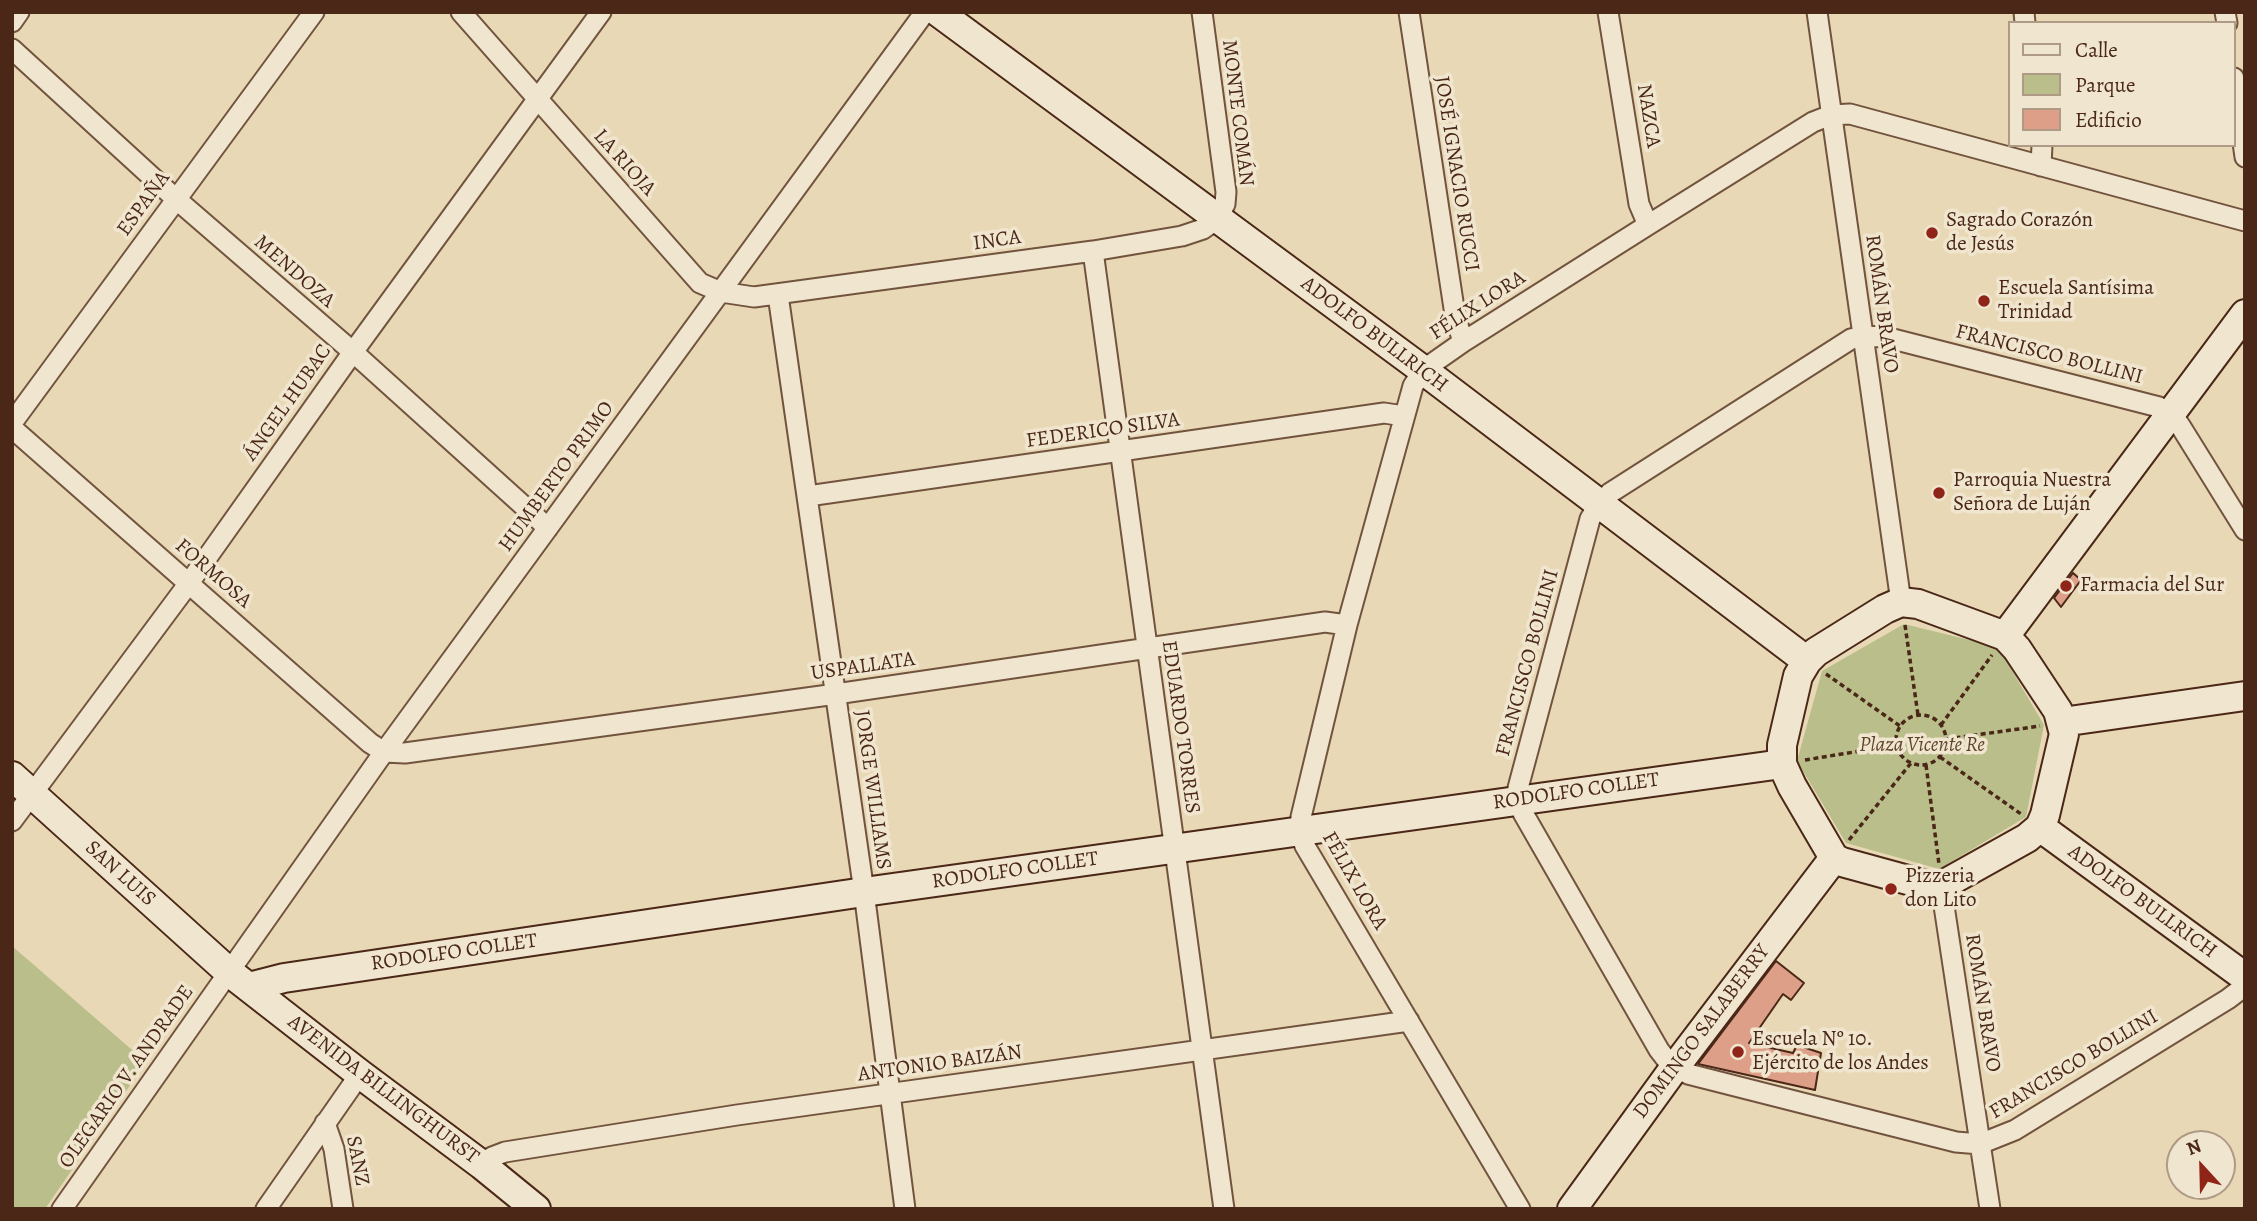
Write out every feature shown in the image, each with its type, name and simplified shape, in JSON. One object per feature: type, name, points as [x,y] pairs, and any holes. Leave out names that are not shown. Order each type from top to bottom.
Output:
[{"type":"street","points":[[12,22],[19,12]]},
{"type":"street","name":"ESPAÑA","points":[[12,426],[314,12]]},
{"type":"street","name":"LA RIOJA","points":[[461,12],[700,283],[721,292],[754,297],[778,295]]},
{"type":"street","name":"ÁNGEL HUBAC","points":[[12,821],[189,583],[353,352],[601,12]]},
{"type":"street","name":"HUMBERTO PRIMO","points":[[239,980],[384,752],[925,12]]},
{"type":"street","name":"ADOLFO BULLRICH","points":[[938,12],[1423,370],[1807,661]]},
{"type":"street","name":"MONTE COMÁN","points":[[1202,12],[1225,176],[1224,204],[1217,219]]},
{"type":"street","name":"JOSÉ IGNACIO RUCCI","points":[[1409,12],[1455,315],[1462,342]]},
{"type":"street","name":"NAZCA","points":[[1608,12],[1639,204],[1648,225]]},
{"type":"street","name":"ROMÁN BRAVO","points":[[1817,12],[1901,603]]},
{"type":"street","name":"MENDOZA","points":[[12,49],[176,199],[353,352],[548,528]]},
{"type":"street","points":[[2236,92],[2245,157]]},
{"type":"street","points":[[1831,115],[1850,114],[2245,221]]},
{"type":"street","name":"FÉLIX LORA","points":[[1520,1209],[1305,846],[1300,832],[1301,817],[1348,625],[1404,416],[1413,386],[1423,370],[1462,342],[1813,121],[1831,115]]},
{"type":"street","points":[[2042,147],[2042,166]]},
{"type":"street","name":"INCA","points":[[778,295],[1182,236],[1203,229],[1217,219]]},
{"type":"street","name":"EDUARDO TORRES","points":[[1093,251],[1224,1209]]},
{"type":"street","name":"JORGE WILLIAMS","points":[[778,295],[836,694],[905,1209]]},
{"type":"street","points":[[2006,636],[2245,314]]},
{"type":"street","name":"FRANCISCO BOLLINI","points":[[1519,800],[1518,788],[1590,519],[1600,504],[1610,493],[1834,348],[1850,339],[1863,336],[1885,337],[2159,407],[2172,414]]},
{"type":"street","name":"FEDERICO SILVA","points":[[808,496],[1384,414],[1404,416]]},
{"type":"street","points":[[2172,414],[2245,530]]},
{"type":"street","name":"FORMOSA","points":[[12,426],[370,743],[384,752]]},
{"type":"street","points":[[1901,603],[1918,604],[2006,636],[2058,711],[2062,722],[2062,747],[2040,827],[2027,838],[1941,887],[1835,858],[1782,764],[1782,745],[1798,676],[1807,661],[1827,645],[1885,609],[1901,603]]},
{"type":"street","name":"USPALLATA","points":[[384,752],[405,753],[836,694],[1325,622],[1348,625]]},
{"type":"street","points":[[2062,722],[2245,696]]},
{"type":"street","name":"RODOLFO COLLET","points":[[239,980],[284,978],[863,892],[1782,764]]},
{"type":"street","name":"SAN LUIS","points":[[12,776],[239,980]]},
{"type":"street","points":[[1519,800],[1523,813],[1659,1050],[1675,1067]]},
{"type":"street","name":"ADOLFO BULLRICH","points":[[2040,827],[2245,977]]},
{"type":"street","name":"DOMINGO SALABERRY","points":[[1572,1209],[1675,1067],[1835,858]]},
{"type":"street","name":"ROMÁN BRAVO","points":[[1941,887],[1990,1209]]},
{"type":"street","name":"AVENIDA BILLINGHURST","points":[[239,980],[536,1209]]},
{"type":"street","name":"OLEGARIO V. ANDRADE","points":[[62,1209],[239,980]]},
{"type":"street","name":"FRANCISCO BOLLINI","points":[[1675,1067],[1688,1074],[1956,1142],[1980,1143],[2015,1130],[2245,986]]},
{"type":"street","name":"ANTONIO BAIZÁN","points":[[482,1165],[505,1152],[737,1115],[1409,1021]]},
{"type":"street","points":[[266,1209],[360,1074]]},
{"type":"street","name":"SANZ","points":[[325,1123],[334,1149],[343,1209]]},
{"type":"path","points":[[1901,603],[1918,715]]},
{"type":"path","points":[[1941,725],[2006,636]]},
{"type":"path","points":[[1807,661],[1901,726]]},
{"type":"path","points":[[1918,715],[1935,719],[1941,725],[1947,739],[1940,757],[1926,765],[1911,763],[1904,758],[1896,738],[1906,721],[1918,715]]},
{"type":"path","points":[[1947,739],[2062,722]]},
{"type":"path","points":[[1782,764],[1897,745]]},
{"type":"path","points":[[1940,757],[2040,827]]},
{"type":"path","points":[[1835,858],[1911,763]]},
{"type":"path","points":[[1926,765],[1941,887]]},
{"type":"green space","name":"Plaza Vicente Re","points":[[1904,624],[1998,647],[2044,725],[2026,817],[1939,869],[1846,843],[1797,761],[1822,671]]},
{"type":"green space","points":[[12,946],[146,1062],[45,1209],[12,1209]]},
{"type":"building","name":"Farmacia del Sur","points":[[2073,573],[2081,580],[2061,607],[2054,598]]},
{"type":"building","points":[[1776,961],[1804,983],[1791,1000],[1783,994],[1749,1043],[1793,1053],[1797,1045],[1821,1053],[1815,1090],[1698,1064]]},
{"type":"place","name":"Sagrado Corazón de Jesús","points":[[1932,233]]},
{"type":"place","name":"Escuela Santísima Trinidad","points":[[1984,301]]},
{"type":"place","name":"Parroquia Nuestra Señora de Luján","points":[[1939,493]]},
{"type":"place","name":"Farmacia del Sur","points":[[2066,586]]},
{"type":"place","name":"Pizzeria don Lito","points":[[1891,889]]},
{"type":"place","name":"Escuela Nº 10. Ejército de los Andes","points":[[1738,1052]]}]
